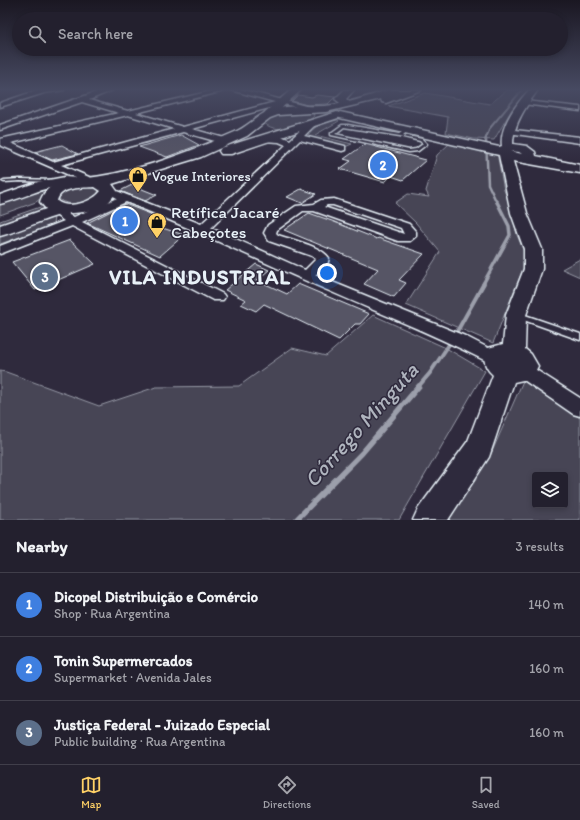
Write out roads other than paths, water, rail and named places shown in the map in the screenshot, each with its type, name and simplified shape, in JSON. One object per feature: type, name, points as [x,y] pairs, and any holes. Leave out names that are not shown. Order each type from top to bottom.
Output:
[{"type":"main road","points":[[99,186],[124,176],[189,156],[225,141],[266,118],[278,114]]},
{"type":"main road","points":[[308,114],[315,116]]},
{"type":"main road","points":[[0,231],[64,199],[73,184],[99,186],[128,181],[266,139],[296,133],[315,116],[321,114]]},
{"type":"main road","points":[[266,118],[270,128],[296,133]]},
{"type":"main road","points":[[0,218],[64,199],[89,206],[101,201],[99,186]]},
{"type":"street","points":[[0,128],[40,114]]},
{"type":"street","points":[[1,143],[127,114]]},
{"type":"street","points":[[129,114],[225,141]]},
{"type":"street","points":[[1,143],[51,165],[239,114]]},
{"type":"street","points":[[266,118],[270,114]]},
{"type":"street","points":[[311,114],[315,116]]},
{"type":"street","points":[[358,114],[401,132],[513,150],[580,164]]},
{"type":"street","points":[[358,114],[369,119],[483,145]]},
{"type":"street","points":[[429,520],[479,448],[510,364],[516,314],[533,269],[533,249],[519,213],[513,150],[522,114]]},
{"type":"street","points":[[203,229],[291,144],[296,133],[342,148]]},
{"type":"street","points":[[266,139],[282,140],[291,144]]},
{"type":"street","points":[[513,150],[580,140]]},
{"type":"street","points":[[513,150],[580,168]]},
{"type":"street","points":[[6,154],[17,151]]},
{"type":"street","points":[[51,165],[64,199],[80,212],[98,211],[126,198]]},
{"type":"street","points":[[0,250],[64,199],[99,186],[203,229],[306,276],[453,338],[510,364],[580,408]]},
{"type":"street","points":[[0,200],[64,199],[218,297]]},
{"type":"street","points":[[306,276],[322,262],[323,258],[317,253],[272,238],[270,233],[272,228],[300,208],[316,208],[398,238],[406,238],[410,236],[410,232],[405,226],[334,202],[325,202],[316,208]]},
{"type":"lane","points":[[343,126],[401,132],[421,140],[425,144],[417,150],[409,151],[332,134],[343,126]]},
{"type":"lane","points":[[4,181],[20,180],[64,199]]},
{"type":"lane","points":[[516,314],[580,337]]},
{"type":"waterway","name":"Córrego Minguta","points":[[485,140],[490,128],[502,114]]},
{"type":"waterway","name":"Córrego Minguta","points":[[486,139],[488,184],[497,203]]},
{"type":"waterway","name":"Córrego Minguta","points":[[483,284],[510,235],[509,226],[497,202]]},
{"type":"waterway","name":"Córrego Minguta","points":[[455,335],[484,283]]},
{"type":"waterway","name":"Córrego Minguta","points":[[418,387],[430,373],[452,340]]},
{"type":"waterway","name":"Córrego Minguta","points":[[296,520],[362,453],[419,386]]},
{"type":"place","name":"Tonin Supermercados","points":[[383,165]]},
{"type":"place","name":"Vogue Interiores","points":[[138,193]]},
{"type":"place","name":"Dicopel Distribuição e Comércio","points":[[125,221]]},
{"type":"place","name":"Retífica Jacaré Cabeçotes","points":[[157,239]]},
{"type":"place","name":"Justiça Federal - Juizado Especial","points":[[45,277]]},
{"type":"district","name":"VILA INDUSTRIAL","points":[[200,276]]}]
